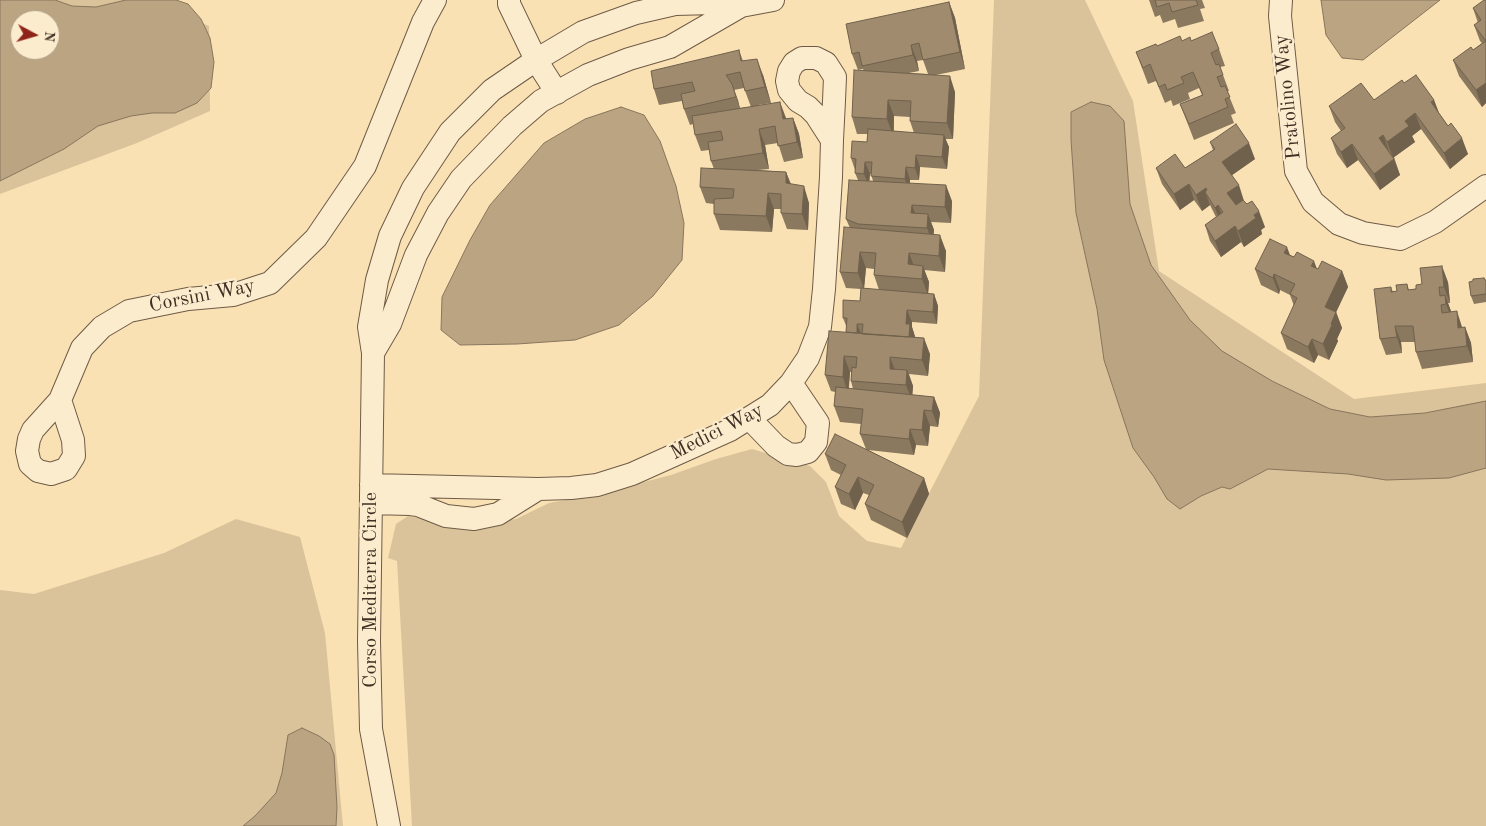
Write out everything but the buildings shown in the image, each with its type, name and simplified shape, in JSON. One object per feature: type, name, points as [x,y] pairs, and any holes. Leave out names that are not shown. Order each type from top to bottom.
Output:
[{"type":"street","name":"Corsini Way","points":[[60,400],[82,348],[102,327],[129,311],[188,299],[233,295],[270,282],[316,238],[365,166],[423,22],[435,0]]},
{"type":"street","points":[[509,0],[509,4],[536,60],[556,93]]},
{"type":"street","name":"Corso Mediterra Circle","points":[[389,826],[371,729],[369,641],[374,353],[369,327],[377,280],[390,236],[413,188],[450,132],[492,90],[536,60],[583,32],[636,13],[675,4],[714,3],[741,6],[772,0]]},
{"type":"street","name":"Pratolino Way","points":[[1281,0],[1280,16],[1296,171],[1313,202],[1339,224],[1363,233],[1400,239],[1434,222],[1486,186]]},
{"type":"street","name":"Corso Mediterra Circle","points":[[374,353],[390,324],[416,255],[438,213],[462,179],[512,126],[541,102],[588,75],[629,59],[670,47],[741,6]]},
{"type":"street","name":"Medici Way","points":[[371,494],[571,488],[597,485],[632,474],[730,430],[770,406],[791,383],[808,358],[820,327],[825,280],[832,140]]},
{"type":"street","points":[[749,418],[776,446],[788,454],[797,455],[808,452],[816,442],[818,423],[791,383]]},
{"type":"street","points":[[371,494],[418,505],[446,516],[474,519],[498,514],[538,489]]},
{"type":"shaded area","points":[[0,0],[150,0],[209,26],[210,111],[137,143],[0,194]]},
{"type":"shaded area","points":[[0,0],[55,0],[72,6],[96,7],[126,0],[176,0],[188,4],[201,19],[210,38],[214,62],[211,88],[197,103],[175,113],[152,113],[131,116],[98,126],[64,149],[0,181]]},
{"type":"shaded area","points":[[994,0],[1085,0],[1133,101],[1159,271],[1354,399],[1486,383],[1486,826],[412,826],[397,561],[388,558],[396,524],[408,516],[468,526],[516,519],[549,503],[593,495],[671,475],[752,449],[810,466],[826,482],[839,516],[867,541],[901,548],[979,396]]},
{"type":"shaded area","points":[[1321,0],[1440,0],[1363,60],[1342,58],[1326,35]]},
{"type":"shaded area","points":[[1091,102],[1110,106],[1124,121],[1130,204],[1151,265],[1190,320],[1222,351],[1272,381],[1330,409],[1370,417],[1425,413],[1486,401],[1486,468],[1449,478],[1386,480],[1348,474],[1268,469],[1230,489],[1222,487],[1201,496],[1180,509],[1167,499],[1133,448],[1104,360],[1097,309],[1076,213],[1071,140],[1071,112]]},
{"type":"shaded area","points":[[621,107],[644,115],[660,141],[676,186],[684,223],[682,260],[653,296],[619,325],[575,340],[460,345],[441,330],[442,297],[470,240],[490,205],[544,143],[585,119]]},
{"type":"shaded area","points":[[236,519],[300,537],[325,633],[343,826],[0,826],[0,590],[34,594],[164,553]]},
{"type":"shaded area","points":[[302,728],[330,744],[334,755],[337,807],[336,826],[243,826],[276,793],[282,773],[288,735]]}]
